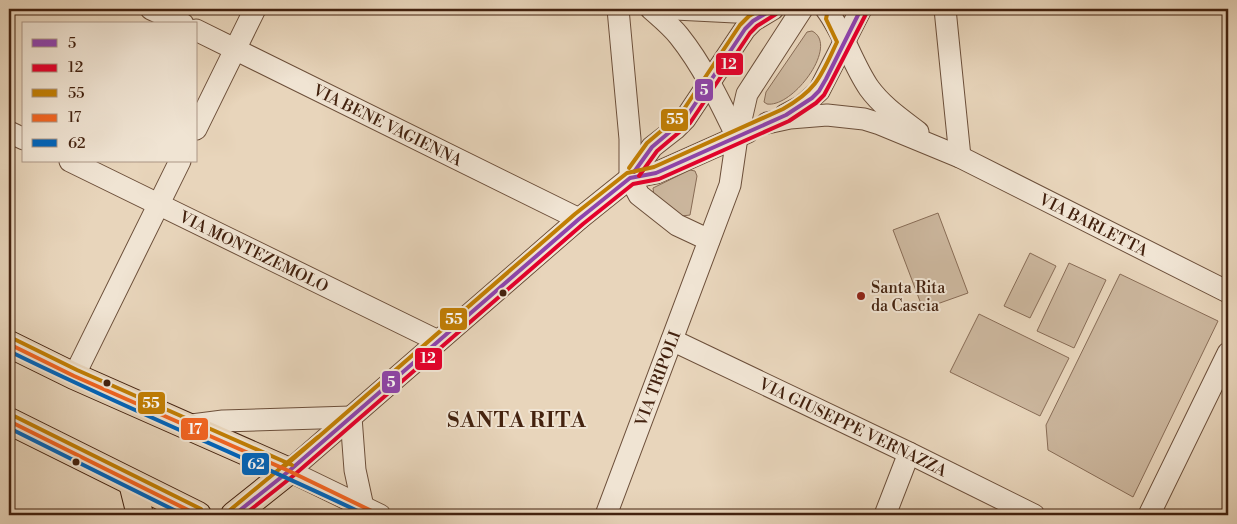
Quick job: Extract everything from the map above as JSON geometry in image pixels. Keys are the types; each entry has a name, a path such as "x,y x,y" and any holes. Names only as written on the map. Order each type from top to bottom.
{"main road":[{"path":"9,344 184,426 289,471 234,515"},
{"path":"9,421 198,515"},
{"path":"132,482 140,515"}],"street":[{"path":"151,9 178,22"},
{"path":"198,124 255,9"},
{"path":"618,9 630,139 630,178 639,195 677,225 709,240"},
{"path":"651,9 678,34 710,83 737,137"},
{"path":"675,9 734,12 764,9"},
{"path":"371,511 289,471 579,219 630,178 652,147 675,129 685,118 745,29 773,9"},
{"name":"VIA TRIPOLI","path":"606,515 730,185 737,137 747,94 802,9"},
{"path":"630,178 656,173 802,106 819,91 860,9"},
{"path":"945,9 960,157"},
{"path":"831,11 844,42 876,97 936,147"},
{"name":"VIA BENE VAGIENNA","path":"198,31 579,219"},
{"name":"VIA BARLETTA","path":"767,123 805,116 827,115 864,119 880,124 960,157 1228,292"},
{"path":"9,132 22,138"},
{"name":"VIA MONTEZEMOLO","path":"72,162 438,341"},
{"path":"74,376 179,162"},
{"name":"VIA GIUSEPPE VERNAZZA","path":"672,340 1034,515"},
{"path":"1148,515 1228,353"},
{"path":"184,426 223,422 351,417"},
{"path":"351,417 355,470 371,511"},
{"path":"885,515 909,453"}],"shaded area":[{"path":"812,31 819,38 820,49 817,61 810,74 789,96 778,103 767,104 764,102 766,92 807,32"},
{"path":"690,170 695,171 697,176 690,215 682,216 654,196 653,188"},
{"path":"938,213 968,293 923,309 893,230"},
{"path":"1030,253 1056,266 1030,318 1004,306"},
{"path":"1069,263 1106,280 1074,348 1037,331"},
{"path":"1120,274 1218,321 1133,497 1048,450 1046,425"},
{"path":"979,314 1069,358 1040,416 950,372"}],"transit line":[{"name":"55","path":"629,168 647,143 680,115 740,25 749,16 761,9"},
{"name":"5","path":"634,172 652,147 685,119 745,29 753,21 773,9"},
{"name":"55","path":"285,466 575,214 627,173 654,167 783,109 804,95 822,73 837,42 826,19 828,9"},
{"name":"5","path":"234,515 289,471 579,219 630,178 656,173 786,115 812,98 826,79 861,9"},
{"name":"12","path":"244,515 293,476 583,224 633,184 659,179 789,121 816,103 824,95 867,12"},
{"name":"12","path":"639,176 657,151 690,123 750,33 757,26 776,14"},
{"name":"55","path":"12,338 77,370 292,465"},
{"name":"17","path":"9,344 74,376 289,471 380,515"},
{"name":"62","path":"9,351 366,515"},
{"name":"55","path":"12,415 201,509"},
{"name":"17","path":"9,421 198,515"},
{"name":"62","path":"9,428 184,515"},
{"name":"55","path":"230,510 318,437"}],"place":[{"name":"Santa Rita da Cascia","path":"861,296"}],"district":[{"name":"SANTA RITA","path":"517,420"}]}
